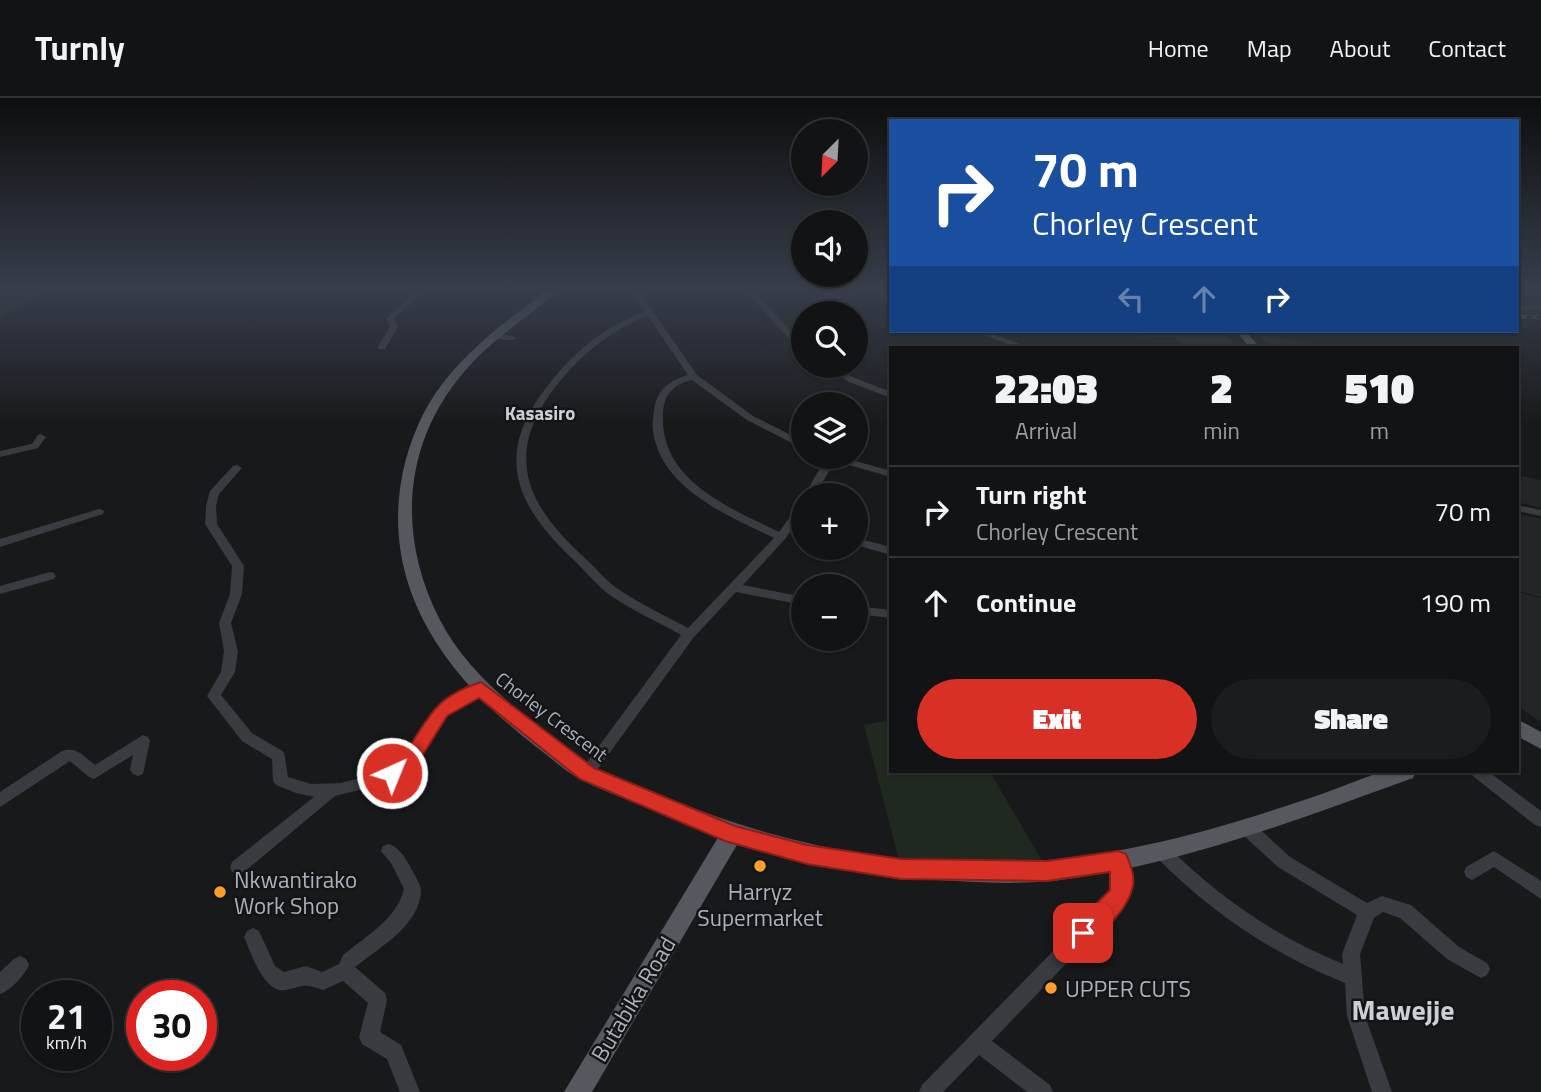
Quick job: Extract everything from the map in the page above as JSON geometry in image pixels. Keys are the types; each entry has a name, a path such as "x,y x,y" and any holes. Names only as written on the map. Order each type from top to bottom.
{"main road":[{"name":"Chorley Crescent","path":"500,333 461,370 429,414 415,449 404,503 408,551 420,601 450,654 481,689 512,717 587,773 732,834 807,855 901,869 1047,871 1118,861 1248,829 1403,773"},
{"path":"1519,729 1541,742"},
{"name":"Butabika Road","path":"578,1092 732,834"}],"street":[{"path":"382,347 390,333"},
{"path":"605,333 553,383 526,423 519,448 531,502 550,533 609,588 689,634"},
{"path":"663,333 694,377 750,418 791,439"},
{"path":"986,333 1021,346"},
{"path":"495,337 512,338"},
{"path":"694,377 673,383 661,398 656,422 658,446 684,482 717,504 781,537"},
{"path":"849,378 889,394"},
{"path":"0,454 35,446 41,437"},
{"path":"868,467 889,473"},
{"path":"237,468 214,493 211,506 211,524 238,566 236,594 225,623 230,651 228,672 215,698 247,737 279,756 281,782 328,793"},
{"path":"1519,508 1541,513"},
{"path":"0,542 99,512"},
{"path":"587,773 689,634 791,529"},
{"path":"868,544 889,550"},
{"path":"0,590 50,576"},
{"path":"733,587 791,599"},
{"path":"868,611 889,614"},
{"path":"239,867 328,793 399,770 408,764 441,711 481,689"},
{"path":"0,800 67,755 73,755 94,773 143,741 138,770"},
{"path":"1479,773 1541,820"},
{"path":"1248,829 1284,862 1367,912"},
{"path":"253,937 269,972 282,982 306,975 323,981 345,970 349,961 396,923 409,906 413,889 397,858 389,851"},
{"path":"1161,852 1197,888 1253,930 1283,948 1354,978"},
{"path":"1472,872 1494,859 1541,891"},
{"path":"929,1092 1118,897 1123,884 1118,861"},
{"path":"1382,1092 1356,1016 1351,954 1367,912 1382,904 1405,911 1453,953 1481,969"},
{"path":"0,985 20,965"},
{"path":"345,970 378,1000 369,1037 394,1052 410,1092"},
{"path":"979,1043 1043,1092"}],"shaded area":[{"path":"1136,333 1224,333 1237,346 1185,346 1174,337 1137,338"},
{"path":"1260,335 1323,346 1268,346"},
{"path":"1519,475 1541,480 1541,508 1519,502"},
{"path":"1519,514 1541,519 1541,597 1519,592 1519,581 1521,586"},
{"path":"1519,592 1541,598 1541,722 1519,707"},
{"path":"889,720 889,773 991,773 1044,864 900,864 864,725"}],"place":[{"name":"Harryz Supermarket","path":"760,866"},
{"name":"Nkwantirako Work Shop","path":"220,892"},
{"name":"UPPER CUTS","path":"1051,988"}],"district":[{"name":"Kasasiro","path":"540,412"},
{"name":"Mawejje","path":"1403,1009"}],"route":[{"path":"392,773 408,764 414,751 446,706 481,689 512,717 587,773 732,834 807,855 901,869 1047,871 1118,861 1123,884 1118,897 1083,933"}]}
